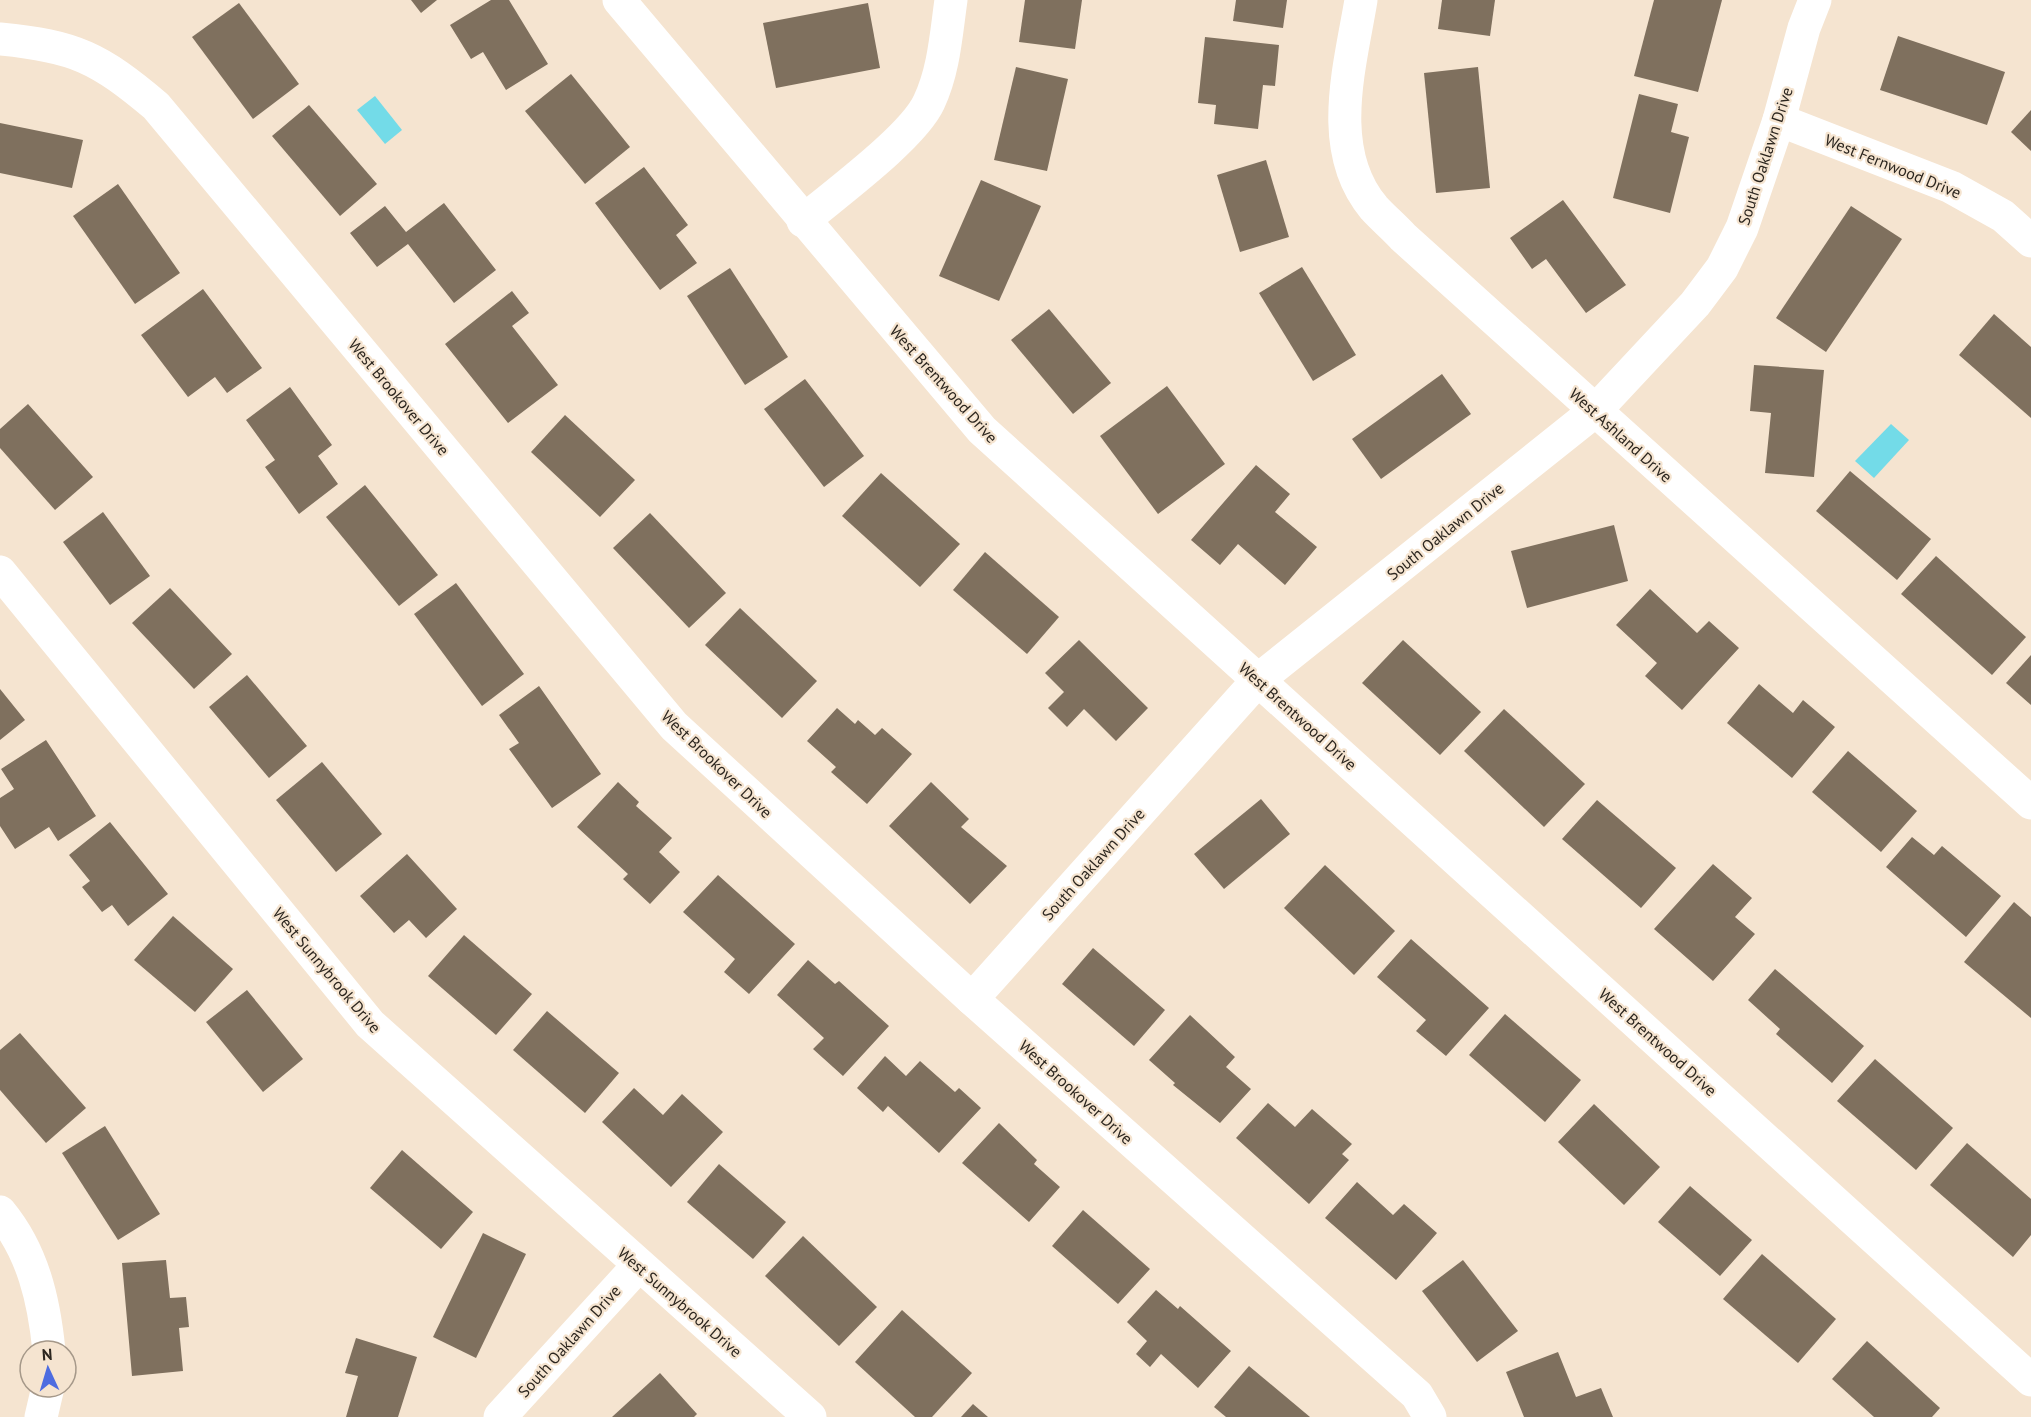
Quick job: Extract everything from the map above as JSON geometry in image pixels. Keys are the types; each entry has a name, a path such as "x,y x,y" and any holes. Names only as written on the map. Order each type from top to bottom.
{"street":[{"name":"West Brentwood Drive","path":"619,0 803,221 982,430 2031,1380"},
{"path":"803,221 906,134 928,104 942,67 951,0"},
{"name":"West Ashland Drive","path":"1361,0 1345,97 1345,136 1354,172 1373,206 1595,411 2031,803"},
{"name":"South Oaklawn Drive","path":"972,999 1258,680 1595,411 1695,304 1722,268 1742,228 1779,120 1804,28 1815,0"},
{"name":"West Brookover Drive","path":"0,39 43,43 85,55 122,77 156,106 674,726 972,999 1417,1395 1430,1417"},
{"name":"West Fernwood Drive","path":"1779,120 1952,187 2003,216 2031,241"},
{"name":"West Sunnybrook Drive","path":"0,572 370,1024 638,1266 810,1417"},
{"path":"0,1212 15,1230 34,1271 44,1306 48,1339"},
{"name":"South Oaklawn Drive","path":"500,1417 638,1266"},
{"path":"41,1417 45,1399"}],"water":[{"path":"375,96 402,130 385,144 357,110"},
{"path":"1891,424 1909,440 1874,478 1855,461"}],"building":[{"path":"411,0 437,0 421,13"},
{"path":"491,0 509,0 548,64 506,90 483,52 471,59 450,25"},
{"path":"1025,0 1082,0 1075,49 1019,42"},
{"path":"1236,0 1287,0 1283,28 1233,21"},
{"path":"1442,0 1495,0 1490,36 1438,29"},
{"path":"1654,0 1722,0 1698,92 1634,76"},
{"path":"239,3 299,84 253,119 192,37"},
{"path":"868,3 880,68 776,88 763,23"},
{"path":"1898,36 2005,72 1987,125 1880,90"},
{"path":"1205,37 1279,45 1275,86 1263,85 1258,129 1214,124 1216,105 1198,103"},
{"path":"1016,67 1068,79 1047,171 994,160"},
{"path":"1478,67 1490,188 1436,193 1424,73"},
{"path":"571,74 630,147 585,184 525,111"},
{"path":"1639,94 1678,104 1671,132 1689,137 1670,213 1613,198"},
{"path":"309,105 377,184 340,216 272,136"},
{"path":"2031,110 2031,151 2011,132"},
{"path":"0,123 83,140 72,188 0,173"},
{"path":"1266,160 1289,237 1240,252 1217,175"},
{"path":"644,167 688,225 676,235 697,263 660,290 595,203"},
{"path":"981,180 1041,206 999,301 939,276"},
{"path":"118,184 180,273 135,304 73,216"},
{"path":"1563,200 1626,285 1586,313 1546,259 1532,269 1510,238"},
{"path":"444,203 496,270 454,303 408,244 377,267 350,233 385,206 406,232"},
{"path":"1851,206 1902,239 1826,352 1776,318"},
{"path":"1302,267 1356,355 1313,381 1259,293"},
{"path":"730,268 788,357 745,385 687,296"},
{"path":"203,289 262,368 227,393 215,377 188,397 141,335"},
{"path":"512,291 529,313 512,326 558,385 508,423 445,344"},
{"path":"1049,309 1111,383 1073,414 1011,340"},
{"path":"1994,314 2031,347 2031,418 1959,355"},
{"path":"1754,365 1824,370 1814,477 1765,473 1771,413 1750,411"},
{"path":"1442,374 1471,414 1381,479 1352,439"},
{"path":"805,379 864,456 824,487 764,409"},
{"path":"1167,386 1225,464 1158,514 1100,436"},
{"path":"290,387 332,445 318,456 338,484 299,514 265,467 275,460 246,420"},
{"path":"28,404 93,477 55,510 0,448 0,429"},
{"path":"565,415 635,480 600,517 531,452"},
{"path":"1256,465 1290,494 1275,512 1317,547 1285,585 1238,544 1220,565 1191,540"},
{"path":"1850,471 1931,539 1897,580 1816,511"},
{"path":"881,473 960,544 920,587 842,516"},
{"path":"365,485 438,575 399,606 326,517"},
{"path":"103,512 150,576 110,605 63,542"},
{"path":"650,513 726,593 689,628 613,548"},
{"path":"1614,525 1628,581 1527,608 1511,551"},
{"path":"985,552 1059,617 1027,654 953,590"},
{"path":"1936,556 2026,637 1992,675 1901,594"},
{"path":"456,583 524,674 482,706 414,614"},
{"path":"170,588 232,654 194,689 132,623"},
{"path":"1650,589 1697,633 1709,621 1739,648 1682,710 1645,676 1657,663 1616,625"},
{"path":"740,608 817,681 782,718 705,645"},
{"path":"1079,640 1148,708 1116,741 1084,709 1067,727 1048,708 1064,692 1045,673"},
{"path":"1403,640 1481,712 1440,755 1362,683"},
{"path":"2031,655 2031,705 2006,683"},
{"path":"247,675 307,746 269,778 209,707"},
{"path":"1759,684 1793,713 1803,700 1835,727 1792,778 1727,723"},
{"path":"539,686 601,774 552,808 509,749 519,743 499,715"},
{"path":"0,689 25,720 0,740"},
{"path":"837,708 855,724 858,720 875,735 882,728 912,754 867,804 831,772 836,767 807,741"},
{"path":"1504,709 1585,784 1544,827 1464,751"},
{"path":"46,740 96,816 58,841 49,827 15,849 0,826 0,798 14,789 1,769"},
{"path":"1848,751 1917,811 1881,852 1812,792"},
{"path":"322,762 382,834 336,872 276,800"},
{"path":"618,782 639,802 636,806 672,838 659,852 680,872 650,904 623,879 628,874 577,827"},
{"path":"931,782 969,819 961,827 1007,866 970,904 889,826"},
{"path":"1261,799 1290,834 1224,889 1194,854"},
{"path":"1597,800 1676,868 1641,908 1562,839"},
{"path":"110,822 168,894 128,926 112,905 102,912 82,887 90,881 69,855"},
{"path":"1912,837 1934,855 1942,846 2001,896 1966,937 1886,867"},
{"path":"407,854 457,909 426,938 409,920 394,933 360,896"},
{"path":"1713,864 1752,898 1735,917 1755,934 1713,981 1654,929"},
{"path":"1325,865 1395,931 1354,975 1284,908"},
{"path":"718,875 795,944 749,994 724,972 735,959 683,912"},
{"path":"2014,902 2031,917 2031,1018 1964,962"},
{"path":"173,916 233,969 195,1012 134,960"},
{"path":"464,935 532,994 496,1035 428,976"},
{"path":"1411,939 1489,1008 1446,1056 1416,1031 1426,1020 1377,977"},
{"path":"1093,948 1165,1010 1134,1046 1062,984"},
{"path":"808,960 835,984 839,981 889,1026 843,1076 813,1049 824,1038 777,995"},
{"path":"1775,969 1864,1046 1832,1083 1776,1034 1780,1029 1748,1000"},
{"path":"247,990 303,1059 263,1092 206,1022"},
{"path":"547,1011 619,1073 585,1113 513,1050"},
{"path":"1505,1014 1581,1080 1545,1122 1469,1055"},
{"path":"1190,1015 1235,1057 1226,1067 1251,1089 1220,1123 1173,1085 1175,1083 1149,1060"},
{"path":"20,1033 86,1108 46,1143 0,1090 0,1050"},
{"path":"885,1056 906,1076 920,1061 955,1092 959,1088 981,1108 939,1153 888,1106 883,1112 857,1088"},
{"path":"1875,1059 1953,1128 1916,1170 1837,1101"},
{"path":"634,1088 663,1115 682,1094 723,1132 671,1187 602,1122"},
{"path":"1268,1103 1295,1127 1312,1109 1352,1144 1342,1154 1349,1160 1309,1204 1236,1138"},
{"path":"1594,1104 1660,1167 1624,1205 1558,1142"},
{"path":"999,1123 1037,1160 1034,1164 1060,1187 1029,1222 962,1163"},
{"path":"105,1126 160,1214 118,1240 62,1153"},
{"path":"1967,1143 2031,1199 2031,1235 2013,1257 1930,1185"},
{"path":"402,1150 473,1212 441,1249 370,1188"},
{"path":"719,1164 786,1222 753,1259 687,1202"},
{"path":"1357,1182 1393,1215 1404,1204 1437,1233 1396,1280 1325,1218"},
{"path":"1690,1186 1752,1240 1720,1276 1658,1222"},
{"path":"1083,1210 1150,1269 1118,1304 1052,1246"},
{"path":"483,1233 526,1254 476,1358 433,1337"},
{"path":"803,1236 877,1307 839,1346 765,1276"},
{"path":"1762,1254 1836,1319 1798,1363 1723,1299"},
{"path":"166,1260 170,1298 186,1297 189,1327 179,1328 183,1371 132,1376 122,1263"},
{"path":"1463,1260 1518,1331 1477,1362 1422,1291"},
{"path":"1156,1290 1178,1309 1180,1306 1231,1351 1198,1388 1161,1354 1150,1367 1136,1354 1147,1341 1127,1322"},
{"path":"902,1310 972,1373 932,1417 915,1417 855,1362"},
{"path":"356,1338 417,1357 398,1417 346,1417 358,1376 345,1373"},
{"path":"1867,1341 1940,1408 1932,1417 1874,1417 1832,1379"},
{"path":"1558,1352 1576,1397 1601,1388 1613,1417 1524,1417 1506,1372"},
{"path":"1249,1366 1310,1417 1226,1417 1214,1407"},
{"path":"660,1373 697,1414 694,1417 612,1417"},
{"path":"973,1404 988,1417 961,1417"}]}
